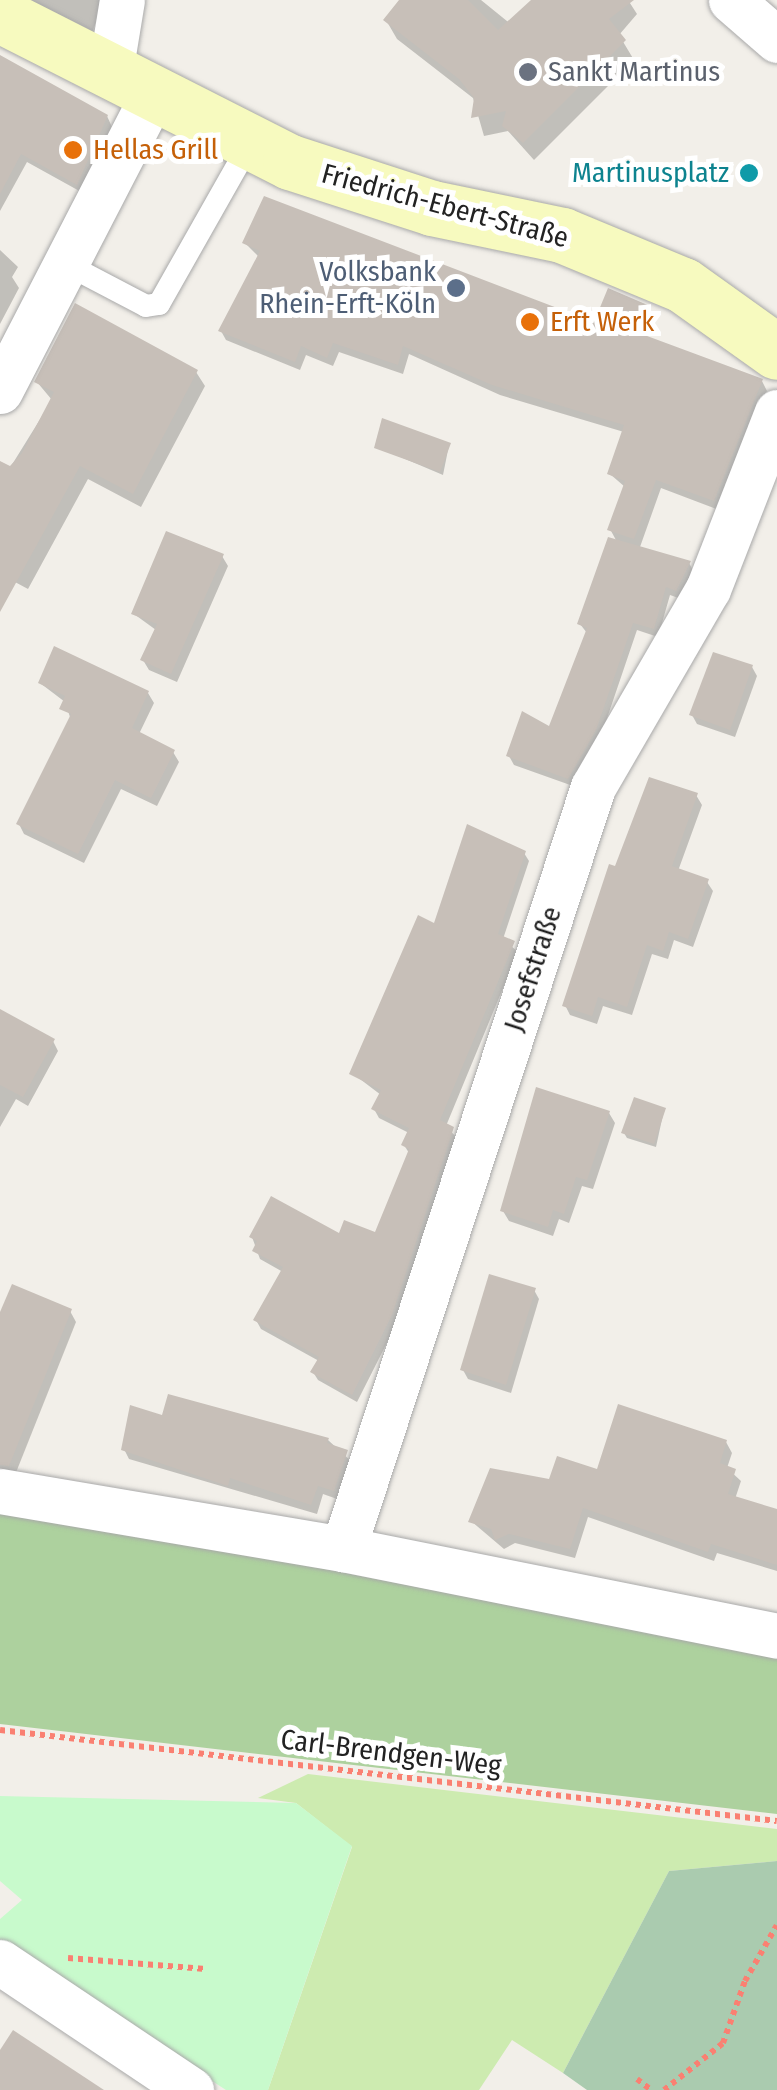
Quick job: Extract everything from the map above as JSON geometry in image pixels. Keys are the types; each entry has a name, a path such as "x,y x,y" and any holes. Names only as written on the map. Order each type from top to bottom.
{"main road":[{"name":"Friedrich-Ebert-Straße","path":"0,15 250,143 432,208 562,235 683,285 777,352"}],"street":[{"path":"0,391 66,264 131,85 122,0"},
{"path":"730,0 777,40"},
{"name":"Josefstraße","path":"343,1549 593,787 708,588 777,412"},
{"path":"0,1491 343,1549 777,1636"},
{"path":"6,1967 191,2090"}],"lane":[{"path":"66,264 146,306 159,304 250,143"}],"path":[{"name":"Carl-Brendgen-Weg","path":"0,1730 777,1821"},
{"path":"664,2090 723,2043 750,1971 777,1925"},
{"path":"6,1967 83,1956 206,1969"},
{"path":"636,2078 652,2090"}],"green space":[{"path":"0,1506 777,1657 777,1814 0,1724"},
{"path":"308,1774 777,1829 777,1861 669,1871 563,2073 512,2040 479,2090 268,2090 352,1847 296,1803 258,1798"},
{"path":"0,1796 296,1803 352,1846 268,2090 226,2090 0,1943 0,1919 22,1900 0,1881"},
{"path":"777,1861 777,2090 587,2090 563,2073 669,1871"}],"building":[{"name":"Sankt Martinus","path":"399,0 468,0 498,30 531,0 634,0 609,19 626,40 523,143 502,126 506,111 471,118 474,98 459,79 383,20"},
{"path":"0,55 108,115 77,185 21,154 0,194"},
{"path":"264,196 594,322 608,288 650,306 639,333 763,379 714,501 656,480 634,539 607,530 625,481 607,474 624,425 492,385 403,346 398,365 333,343 327,358 301,346 295,362 218,331 260,251 242,243"},
{"path":"75,303 198,370 133,494 80,466 0,612 0,461 10,466 22,453 54,392 34,382"},
{"path":"382,418 451,443 440,472 374,448"},
{"path":"166,531 224,554 171,674 140,660 157,624 131,614"},
{"path":"608,537 691,561 676,591 666,587 654,629 633,623 596,730 568,779 506,756 522,711 549,726 587,628 577,624"},
{"path":"54,646 149,691 132,728 175,750 151,798 115,780 78,854 16,824 71,714 59,709 65,696 38,683"},
{"path":"713,652 753,665 730,730 689,715"},
{"path":"649,777 698,793 672,866 709,879 688,939 669,932 663,951 647,945 627,1007 598,997 592,1016 562,1006 609,864 615,866"},
{"path":"467,824 526,851 498,934 515,941 440,1120 454,1127 392,1315 352,1395 310,1372 319,1357 253,1320 283,1267 252,1251 257,1241 249,1237 271,1196 339,1233 344,1220 375,1232 409,1149 401,1145 409,1128 371,1109 381,1090 349,1074 418,915 434,923"},
{"path":"0,1009 55,1039 23,1097 0,1085"},
{"path":"536,1087 610,1111 587,1180 576,1177 564,1214 553,1210 548,1227 500,1211"},
{"path":"634,1097 666,1108 654,1144 621,1133"},
{"path":"489,1274 536,1288 506,1385 460,1370"},
{"path":"12,1284 72,1309 9,1466 0,1465 0,1312"},
{"path":"168,1394 329,1438 327,1443 348,1450 334,1491 318,1486 311,1505 230,1478 228,1486 121,1450 130,1405 162,1415"},
{"path":"618,1404 727,1440 720,1463 736,1469 728,1494 777,1509 777,1565 711,1544 708,1552 583,1508 570,1549 509,1534 495,1540 491,1529 468,1522 490,1468 549,1479 557,1456 597,1469"},
{"path":"13,2030 104,2090 0,2090 0,2050"}],"place":[{"name":"Sankt Martinus","path":"528,72"},
{"name":"Hellas Grill","path":"73,150"},
{"name":"Martinusplatz","path":"749,173"},
{"name":"Volksbank Rhein-Erft-Köln","path":"456,288"},
{"name":"Erft Werk","path":"530,322"}]}
